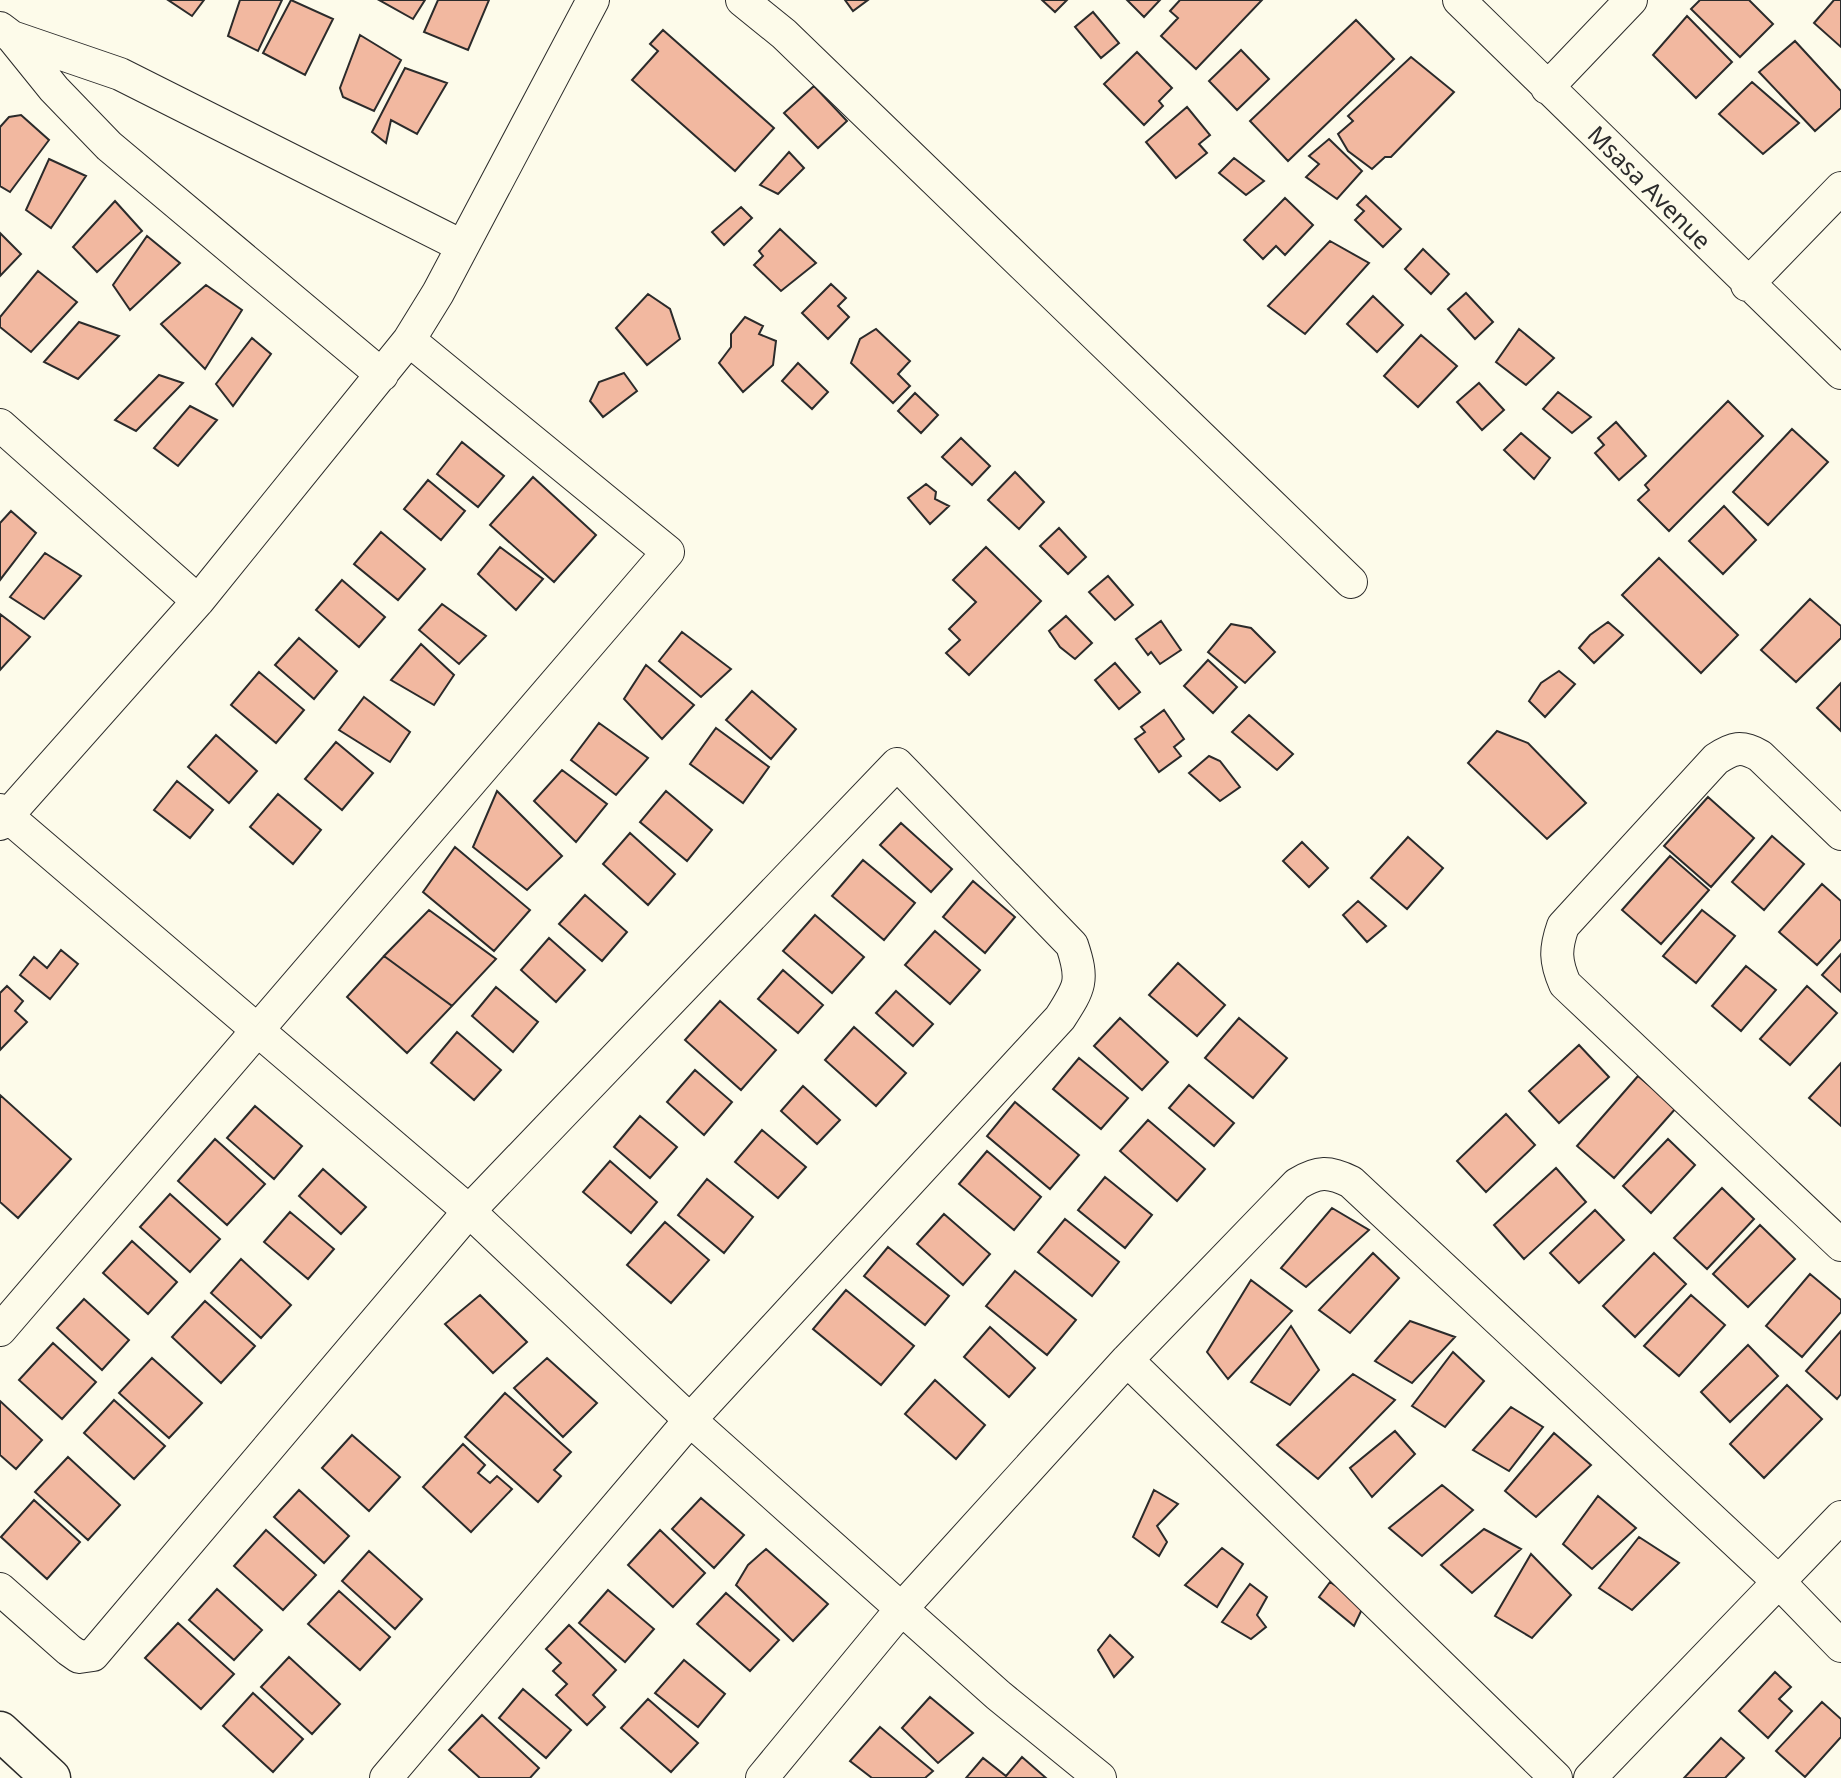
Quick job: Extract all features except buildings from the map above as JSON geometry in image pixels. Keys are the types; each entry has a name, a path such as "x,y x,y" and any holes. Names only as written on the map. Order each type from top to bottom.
{"street":[{"path":"593,0 409,340 198,601 2,817 258,1027 469,1211 690,1420 904,1607 998,1695 1100,1778"},
{"path":"742,0 784,34 1351,582"},
{"name":"Msasa Avenue","path":"1459,0 1747,285 1841,373"},
{"path":"1547,88 1631,0"},
{"path":"6,32 120,74 462,246"},
{"path":"6,32 54,89 109,146 382,375"},
{"path":"1747,285 1841,188"},
{"path":"0,1330 668,552 409,340"},
{"path":"0,425 198,601"},
{"path":"1841,834 1760,756 1745,747 1732,749 1716,759 1563,926 1555,946 1557,965 1565,984 1841,1245"},
{"path":"0,1588 69,1650 79,1657 93,1655 469,1211 897,764 1072,945 1081,973 1074,996 1060,1018 690,1420 386,1778"},
{"path":"762,1778 904,1607 1127,1360 1297,1184 1315,1173 1334,1174 1351,1182 1779,1582 1841,1646"},
{"path":"1127,1360 1556,1778"},
{"path":"1590,1778 1841,1517"},
{"path":"0,1731 51,1778"}]}
